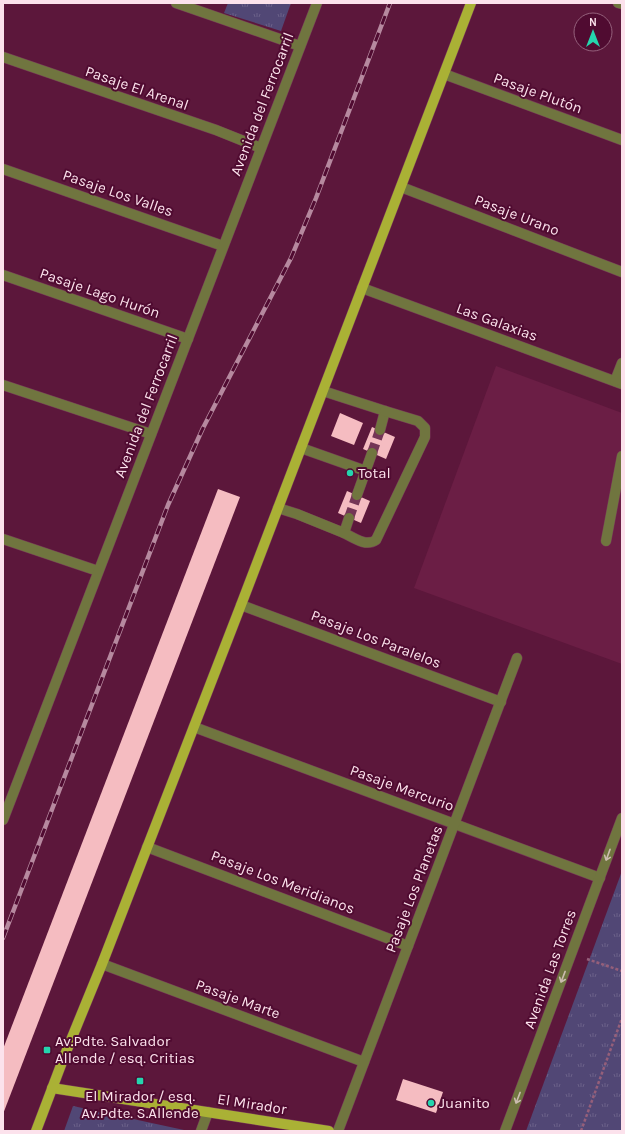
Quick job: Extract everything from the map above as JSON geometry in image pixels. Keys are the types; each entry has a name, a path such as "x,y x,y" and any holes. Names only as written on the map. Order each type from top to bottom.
{"main road":[{"path":"36,1131 194,727 471,3"},
{"name":"El Mirador","path":"52,1088 329,1131"}],"street":[{"path":"176,3 300,46"},
{"name":"Avenida del Ferrocarril","path":"3,820 317,3"},
{"path":"618,3 622,4"},
{"name":"Pasaje El Arenal","path":"3,57 216,130 261,148"},
{"name":"Pasaje Plutón","path":"444,74 622,140"},
{"name":"Pasaje Los Valles","path":"3,169 223,246"},
{"name":"Pasaje Urano","path":"401,186 622,272"},
{"name":"Pasaje Lago Hurón","path":"3,275 188,339"},
{"name":"Las Galaxias","path":"362,288 619,383"},
{"path":"619,383 622,363"},
{"path":"3,384 151,434"},
{"path":"278,508 297,514 365,543 371,543 376,540 425,437 425,428 418,421 323,391"},
{"path":"380,430 385,411"},
{"path":"301,448 366,471"},
{"path":"357,495 372,453"},
{"path":"606,542 622,456"},
{"path":"344,533 349,518"},
{"path":"3,539 98,572"},
{"name":"Pasaje Los Paralelos","path":"241,605 501,702"},
{"name":"Pasaje Los Planetas","path":"338,1131 517,658"},
{"name":"Pasaje Mercurio","path":"194,727 600,878"},
{"name":"Avenida Las Torres","path":"505,1131 622,818"},
{"name":"Pasaje Los Meridianos","path":"147,847 408,946"},
{"name":"Pasaje Marte","path":"102,964 364,1062"},
{"path":"201,1131 208,1112"}],"path":[{"path":"572,954 622,971"},
{"path":"581,1131 622,1018"}],"shaded area":[{"path":"496,366 622,413 622,664 414,588"}],"green space":[{"path":"228,3 291,3 281,31 224,13"},
{"path":"622,871 622,1131 526,1131"},
{"path":"73,1106 184,1130 64,1131"}],"building":[{"path":"340,413 363,423 354,445 331,436"},
{"path":"372,427 395,437 386,459 363,449"},
{"path":"218,489 240,497 3,1114 3,1049"},
{"path":"347,491 370,501 361,523 338,513"},
{"path":"403,1079 443,1092 436,1113 396,1100"}],"tunnel":[{"path":"372,453 380,430"},
{"path":"349,518 357,495"}],"railway":[{"path":"3,938 168,505 203,428 291,258 316,198 390,3"}],"place":[{"name":"Total","path":"350,473"},
{"name":"Av.Pdte. Salvador Allende / esq. Critias","path":"47,1050"},
{"name":"El Mirador / esq. Av.Pdte. S.Allende","path":"140,1081"},
{"name":"Juanito","path":"431,1103"}]}
